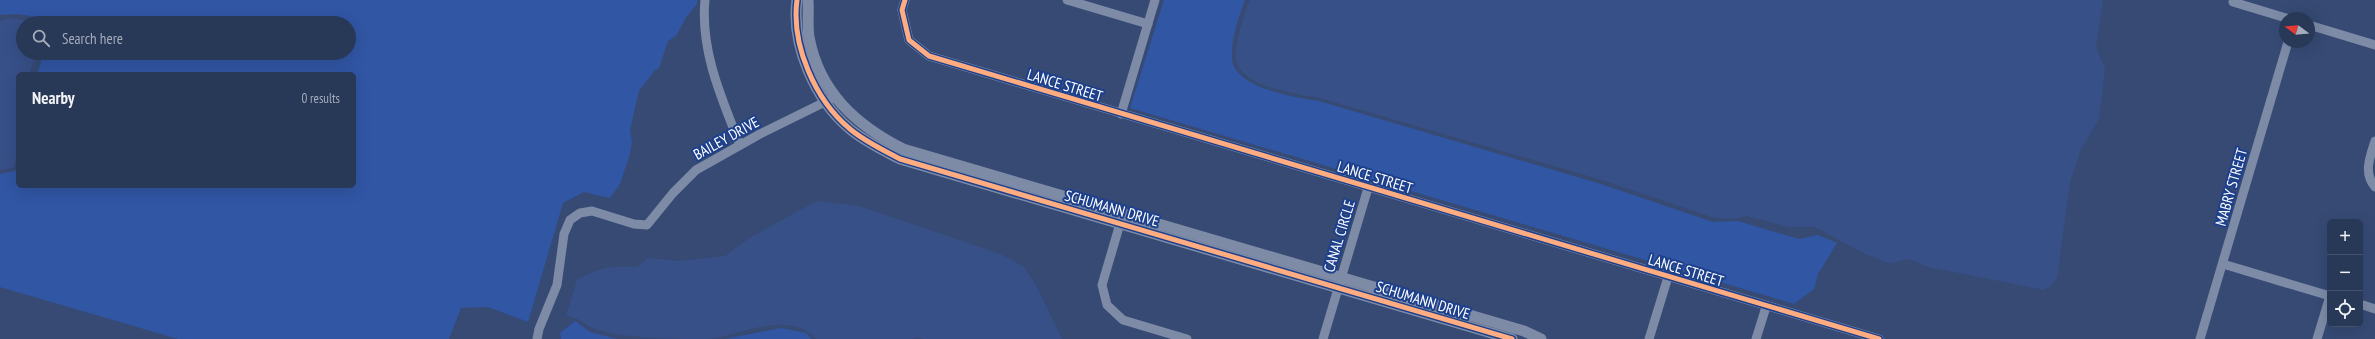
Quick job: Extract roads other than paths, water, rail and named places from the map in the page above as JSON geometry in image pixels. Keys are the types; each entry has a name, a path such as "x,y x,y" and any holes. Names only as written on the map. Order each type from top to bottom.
{"street":[{"path":"705,0 705,40 715,82 740,145"},
{"name":"SCHUMANN DRIVE","path":"797,0 796,27 808,69 824,102 850,129 900,159 1122,218"},
{"name":"SCHUMANN DRIVE","path":"808,0 809,36 817,64 835,97 852,117 877,135 903,149 1122,218 1340,282 1524,331 1541,339"},
{"name":"LANCE STREET","path":"905,0 902,10 909,40 928,56 1766,306 1864,337 1879,339"},
{"path":"1066,0 1148,24"},
{"path":"1121,114 1156,0"},
{"path":"2233,2 2279,16"},
{"path":"2315,27 2375,45"},
{"name":"MABRY STREET","path":"2200,339 2286,48"},
{"name":"BAILEY DRIVE","path":"537,339 539,328 557,285 564,234 570,220 580,212 592,211 634,224 647,225 673,193 696,170 740,145 835,97"},
{"path":"2375,141 2368,164 2369,176 2375,187"},
{"name":"CANAL CIRCLE","path":"1323,339 1368,188"},
{"path":"1122,218 1102,285 1107,305 1123,320 1187,339"},
{"path":"2222,264 2327,295"},
{"path":"1650,339 1668,277"},
{"name":"SCHUMANN DRIVE","path":"1340,282 1512,339"},
{"path":"2363,305 2375,309"},
{"path":"1756,339 1766,306"},
{"path":"2317,339 2327,306"}]}
